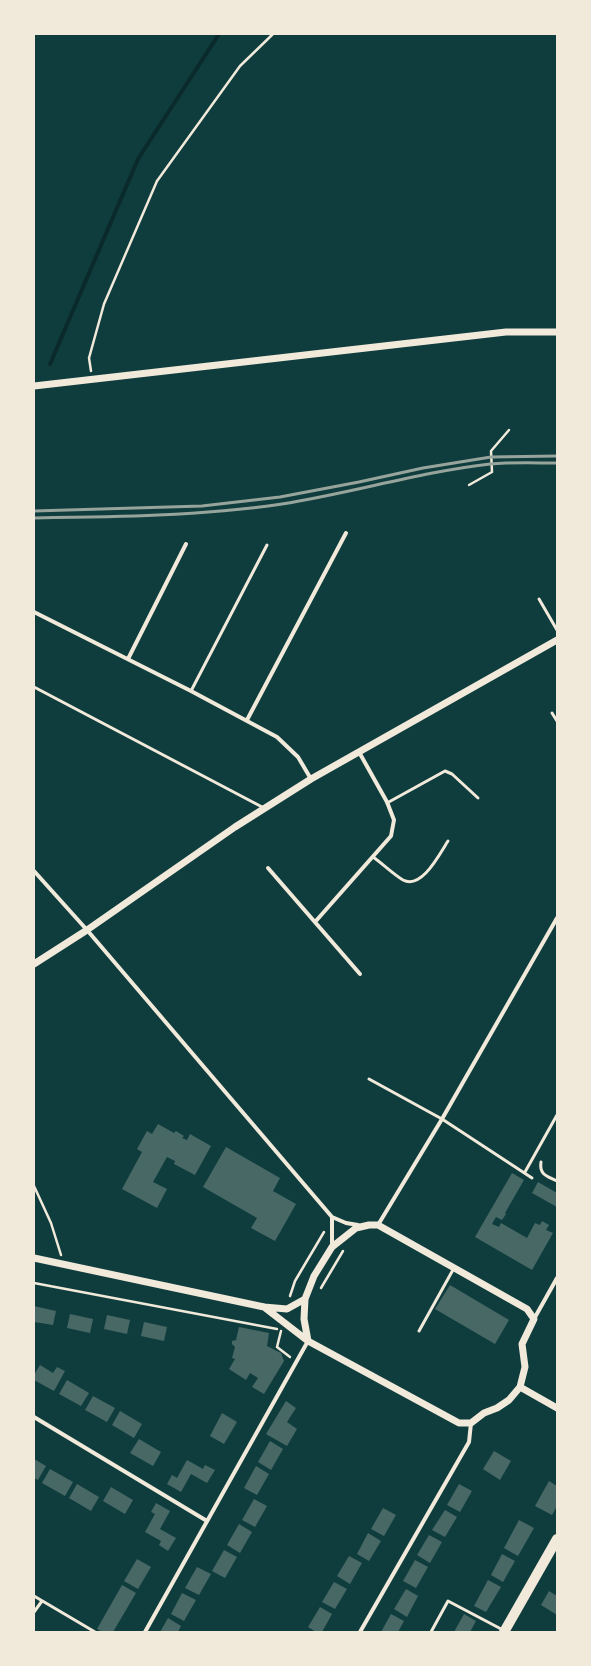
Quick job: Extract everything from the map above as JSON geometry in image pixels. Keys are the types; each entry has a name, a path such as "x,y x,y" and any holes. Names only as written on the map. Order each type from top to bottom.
{"main road":[{"path":"504,1632 557,1539"}],"street":[{"path":"34,386 506,332 557,332"},
{"path":"247,720 346,533"},
{"path":"128,659 186,544"},
{"path":"34,612 191,691 277,737 298,757 311,779"},
{"path":"34,964 87,930 264,808 311,779 557,640"},
{"path":"315,922 392,836 394,820 387,803 359,752"},
{"path":"268,868 360,974"},
{"path":"34,871 87,930 332,1217 346,1223 363,1226"},
{"path":"378,1225 442,1119 557,918"},
{"path":"332,1217 332,1247"},
{"path":"145,1632 308,1341 304,1319 305,1299 314,1276 332,1247 356,1228 378,1225 527,1309 534,1319"},
{"path":"34,1258 264,1306 287,1309 305,1299"},
{"path":"264,1306 308,1341 459,1423 471,1423 484,1413 498,1408 509,1400 520,1387 525,1367 522,1344 557,1278"},
{"path":"520,1387 557,1408"},
{"path":"34,1417 207,1521"},
{"path":"360,1632 469,1442 471,1423"}],"lane":[{"path":"191,691 267,545"},
{"path":"539,599 557,630"},
{"path":"34,687 264,808"},
{"path":"552,713 557,721"},
{"path":"387,803 445,771 452,774 478,798"},
{"path":"373,857 403,880 414,880 427,873 448,841"},
{"path":"369,1079 442,1119 532,1178"},
{"path":"525,1172 557,1116"},
{"path":"541,1162 540,1168 542,1172 557,1181"},
{"path":"419,1331 454,1268"},
{"path":"34,1596 95,1632"},
{"path":"34,1612 42,1601"},
{"path":"431,1632 448,1601 504,1632"}],"path":[{"path":"91,371 89,358 104,304 156,181 240,66 273,34"},
{"path":"469,485 492,472 491,451 509,430"},
{"path":"34,1186 51,1223 61,1255 60,1263"},
{"path":"288,1301 295,1281 325,1230"},
{"path":"319,1291 344,1249"},
{"path":"34,1283 274,1329"},
{"path":"281,1329 277,1347 291,1358"}],"building":[{"path":"158,1124 174,1133 176,1131 184,1136 182,1138 187,1140 190,1134 211,1146 195,1175 174,1164 175,1161 167,1157 153,1182 167,1189 157,1208 122,1189 142,1152 137,1149 147,1131 152,1134"},
{"path":"226,1147 280,1178 273,1191 296,1204 275,1241 251,1228 257,1218 203,1187"},
{"path":"512,1173 524,1180 502,1220 496,1217 492,1224 499,1227 501,1223 527,1238 535,1223 540,1225 542,1221 549,1225 546,1230 553,1233 532,1270 475,1237"},
{"path":"538,1182 557,1193 557,1207 532,1193"},
{"path":"450,1285 509,1320 495,1344 435,1309"},
{"path":"34,1306 56,1311 53,1325 34,1322"},
{"path":"70,1314 93,1319 90,1333 67,1328"},
{"path":"107,1315 130,1320 127,1334 104,1329"},
{"path":"144,1322 167,1327 164,1341 141,1336"},
{"path":"239,1327 269,1333 267,1346 281,1353 284,1361 264,1394 252,1387 258,1378 250,1373 246,1380 229,1369 235,1359 232,1358 235,1347 232,1344 232,1341 236,1340"},
{"path":"40,1365 53,1373 57,1367 65,1371 54,1391 34,1380 34,1375"},
{"path":"67,1380 89,1393 81,1406 59,1394"},
{"path":"93,1396 115,1408 107,1422 85,1410"},
{"path":"286,1401 296,1408 287,1422 297,1429 287,1446 266,1434"},
{"path":"120,1411 142,1424 134,1438 112,1425"},
{"path":"222,1413 237,1422 224,1444 210,1436"},
{"path":"139,1439 161,1452 153,1466 130,1453"},
{"path":"270,1441 283,1449 271,1470 258,1462"},
{"path":"494,1451 511,1461 500,1480 483,1469"},
{"path":"34,1459 46,1466 38,1480 34,1478"},
{"path":"187,1460 203,1469 205,1465 215,1470 207,1483 191,1474 181,1492 167,1484 172,1475 177,1478"},
{"path":"256,1466 269,1474 257,1495 244,1488"},
{"path":"50,1469 73,1482 65,1496 42,1483"},
{"path":"549,1481 557,1486 557,1506 552,1515 535,1506"},
{"path":"77,1484 99,1497 91,1511 69,1498"},
{"path":"459,1484 472,1491 460,1512 447,1505"},
{"path":"111,1487 133,1500 125,1514 103,1501"},
{"path":"254,1499 267,1506 255,1527 242,1520"},
{"path":"156,1503 170,1511 160,1529 176,1538 168,1551 159,1545 161,1541 145,1532 155,1514 151,1512"},
{"path":"383,1508 396,1515 384,1536 371,1529"},
{"path":"445,1510 457,1517 445,1537 432,1530"},
{"path":"519,1520 534,1528 518,1556 504,1548"},
{"path":"239,1524 252,1532 240,1553 227,1545"},
{"path":"368,1533 381,1541 369,1561 357,1554"},
{"path":"429,1535 442,1542 430,1563 417,1555"},
{"path":"224,1550 237,1557 225,1578 212,1571"},
{"path":"502,1554 515,1561 503,1582 491,1575"},
{"path":"349,1556 362,1563 350,1584 337,1576"},
{"path":"137,1559 151,1567 138,1589 124,1581"},
{"path":"415,1560 428,1567 416,1588 403,1581"},
{"path":"197,1567 211,1574 199,1595 185,1588"},
{"path":"488,1580 501,1587 486,1612 474,1606"},
{"path":"334,1582 347,1589 335,1609 322,1602"},
{"path":"122,1585 136,1593 113,1632 103,1632 97,1629"},
{"path":"406,1589 418,1596 407,1617 394,1609"},
{"path":"549,1591 557,1596 557,1615 541,1605"},
{"path":"182,1593 196,1600 184,1621 171,1614"},
{"path":"320,1607 332,1614 322,1632 316,1632 308,1627"},
{"path":"391,1614 404,1621 398,1632 381,1632"},
{"path":"464,1614 476,1621 470,1632 454,1632"},
{"path":"168,1618 181,1626 178,1632 160,1632"}],"waterway":[{"path":"50,364 138,159 219,34"}],"railway":[{"path":"34,511 202,506 280,497 423,468 491,457 557,456"},
{"path":"34,518 158,515 251,508 282,504 412,477 490,464 557,463"}]}
